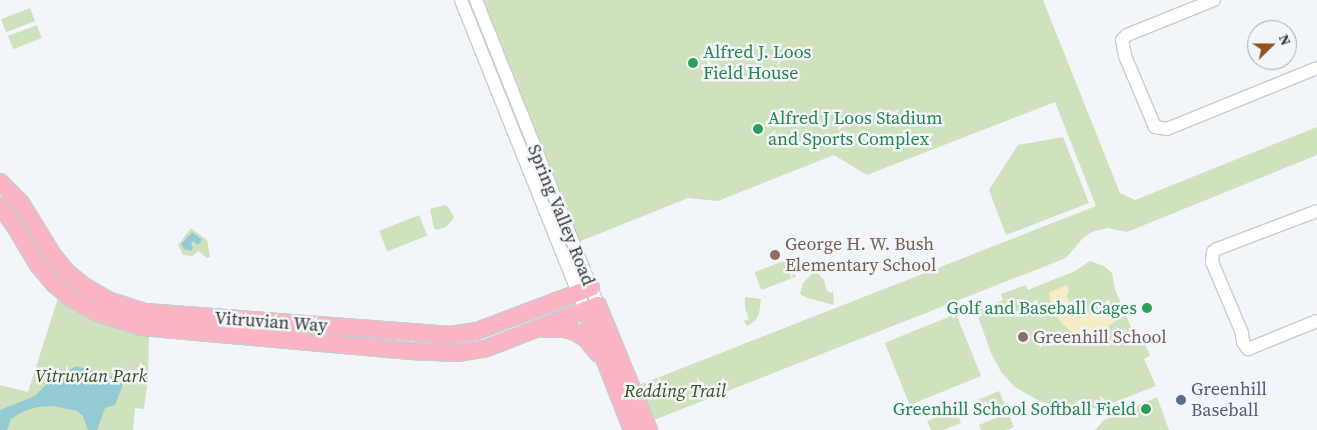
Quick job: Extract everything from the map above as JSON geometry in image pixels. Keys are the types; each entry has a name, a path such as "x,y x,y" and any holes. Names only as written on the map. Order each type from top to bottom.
{"main road":[{"name":"Vitruvian Way","path":"0,182 20,203 53,255 67,272 95,293 133,309 172,314 451,336 478,331 585,291"},
{"name":"Vitruvian Way","path":"0,206 38,265 54,284 72,299 97,313 129,325 183,333 411,351 456,352 476,350 538,329 591,307"},
{"name":"Spring Valley Road","path":"591,307 607,365 632,430"},
{"name":"Spring Valley Road","path":"591,307 648,430"},
{"path":"129,325 133,309"},
{"path":"307,342 309,324"},
{"path":"538,329 565,329 575,332 586,338 607,365"},
{"path":"411,351 413,344 417,342 438,340 451,336"}],"street":[{"name":"Spring Valley Road","path":"461,0 585,291"},
{"name":"Spring Valley Road","path":"476,0 591,307"},
{"path":"1214,0 1127,34 1122,40 1125,56 1155,127 1167,129 1317,68"},
{"path":"1317,211 1217,249 1213,252 1212,262 1242,334 1244,345 1248,349 1255,348 1317,321"}],"green space":[{"name":"Alfred J Loos Stadium and Sports Complex","path":"480,0 1043,0 1120,193 1135,200 1317,127 1317,155 1127,232 1108,228 1094,231 1084,237 1066,258 654,420 639,385 1096,206 1055,102 867,175 834,155 718,201 688,198 576,243"},
{"path":"30,8 35,21 6,32 1,19"},
{"path":"37,25 42,38 13,49 8,36"},
{"path":"1063,137 1089,203 1006,235 989,190 1018,145"},
{"path":"445,205 449,208 454,218 446,227 437,230 434,228 430,209"},
{"path":"419,215 427,235 387,252 379,231"},
{"path":"191,228 207,240 210,257 207,258 198,251 193,256 183,255 178,245"},
{"path":"789,259 796,277 761,290 754,272"},
{"path":"1090,261 1104,266 1112,273 1115,289 1134,334 1140,332 1150,356 1144,359 1156,386 1110,404 1087,410 1041,402 1015,387 1001,372 991,353 976,311 1003,300 1001,294 1026,285 1028,290 1075,271"},
{"path":"815,270 824,280 827,291 831,293 833,290 834,305 807,298 800,294 803,283"},
{"path":"745,297 761,299 759,314 755,321 747,326 744,321 749,319 745,309"},
{"name":"Vitruvian Park","path":"58,298 68,306 149,334 148,379 144,409 135,408 133,430 0,430 0,385 28,392"},
{"path":"956,314 981,376 910,405 885,343"},
{"path":"999,391 1005,405 977,417 971,403"},
{"name":"Greenhill School Softball Field","path":"1157,397 1169,430 1095,430 1104,420"},
{"path":"956,409 961,423 943,430 931,430 927,421"},
{"path":"1008,413 1014,427 1006,430 981,430 979,425"}],"sand":[{"path":"1067,285 1069,291 1067,296 1075,317 1080,318 1100,311 1107,303 1115,321 1100,332 1086,334 1072,332 1063,325 1052,310 1049,294"}],"water":[{"path":"192,232 202,240 198,245 193,241 191,251 184,249 181,244"},
{"path":"76,366 117,378 116,381 123,384 115,405 105,408 97,430 88,430 83,416 77,411 53,406 38,407 24,411 11,419 7,430 0,430 0,410 35,396 60,370 68,371"}],"place":[{"name":"Alfred J. Loos Field House","path":"693,63"},
{"name":"Alfred J Loos Stadium and Sports Complex","path":"758,129"},
{"name":"George H. W. Bush Elementary School","path":"775,255"},
{"name":"Golf and Baseball Cages","path":"1147,308"},
{"name":"Greenhill School","path":"1023,337"},
{"name":"Greenhill Baseball","path":"1181,400"},
{"name":"Greenhill School Softball Field","path":"1146,409"}],"park label":[{"name":"Redding Trail","path":"675,391"}]}
